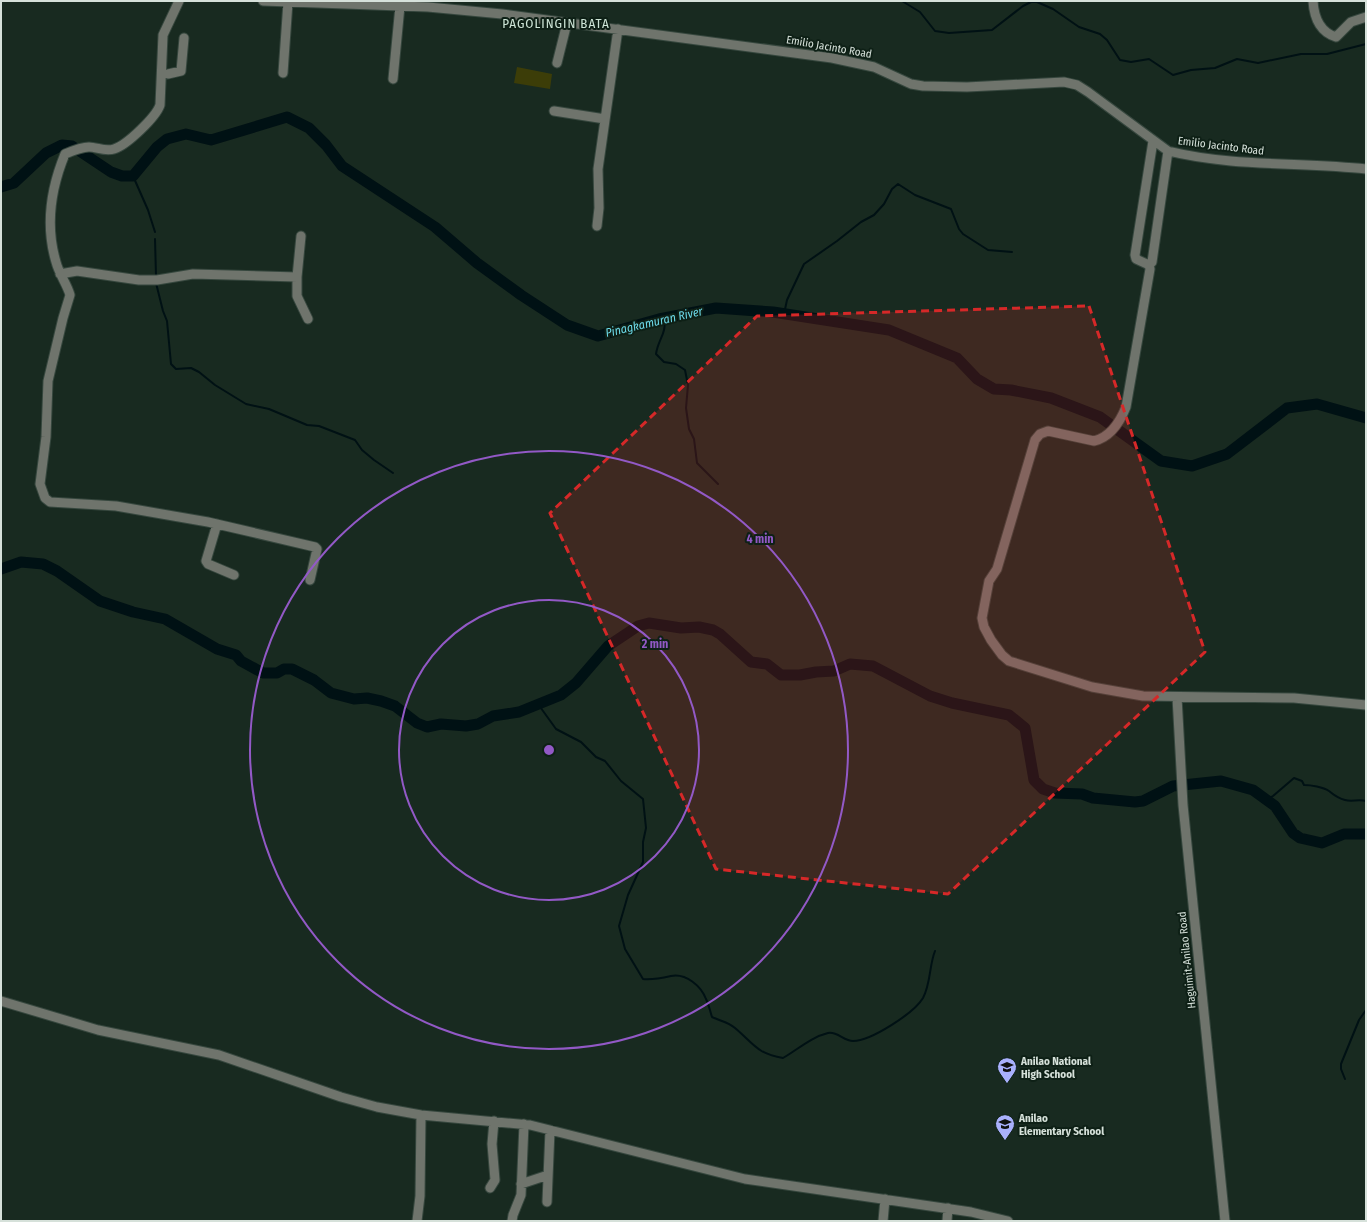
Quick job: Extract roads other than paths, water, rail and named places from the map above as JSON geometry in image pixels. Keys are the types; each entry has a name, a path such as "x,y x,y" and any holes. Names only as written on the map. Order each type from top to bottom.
{"street":[{"path":"178,1 163,35 164,74 160,105 153,118 120,146 113,149 88,147 65,154 60,166 50,205 50,238 60,274 70,295 48,381 46,436 40,484 45,498 50,502 116,506 217,524 316,548 310,580"},
{"name":"Emilio Jacinto Road","path":"263,1 400,6 488,13 618,29 832,58 874,67 911,84 923,86 968,87 1064,82 1077,85 1088,92 1168,151 1183,155 1244,162 1366,169"},
{"path":"1313,1 1317,22 1331,35 1336,37 1351,22 1366,16"},
{"path":"283,73 288,2"},
{"path":"393,79 400,6"},
{"path":"557,63 567,23"},
{"path":"597,226 599,202 598,169 618,29"},
{"path":"164,74 181,71 184,38"},
{"path":"554,111 605,119"},
{"path":"1149,265 1139,261 1135,255 1153,141"},
{"path":"1168,151 1152,262 1149,265 1126,407 1120,420 1107,435 1094,441 1048,431 1040,434 1035,440 997,569 989,581 982,618 984,627 1002,655 1016,663 1104,690 1143,696 1294,698 1366,705"},
{"path":"301,236 297,277 297,296 308,319"},
{"path":"60,274 77,271 139,280 157,280 193,274 297,277"},
{"path":"217,524 206,561 208,564 234,575"},
{"name":"Haguimit-Anilao Road","path":"1177,697 1184,805 1225,1221"},
{"path":"1,1001 98,1030 219,1055 341,1097 377,1107 421,1115 524,1124 745,1179 948,1208 1008,1221"},
{"path":"418,1221 420,1196 421,1115"},
{"path":"490,1188 495,1180 492,1144 494,1121"},
{"path":"512,1221 513,1215 519,1203 524,1124"},
{"path":"547,1202 550,1130"},
{"path":"521,1184 548,1175"},
{"path":"883,1221 885,1199"},
{"path":"947,1221 948,1208"}],"waterway":[{"path":"902,1 920,12 935,31 949,33 992,30 1023,6 1031,2 1037,2 1053,9 1079,27 1100,34 1107,40 1120,60 1131,62 1149,59 1173,75 1191,70 1215,68 1237,59 1258,63 1301,54 1327,54 1366,44"},
{"name":"Pinagkamuran River","path":"1,187 14,183 46,153 62,145 72,146 111,172 122,176 133,176 157,147 167,139 186,134 211,140 287,117 309,128 326,145 342,166 435,227 477,263 521,295 567,325 598,336 659,319 716,308 773,312 889,330 957,358 977,379 994,389 1011,390 1051,398 1100,417 1161,461 1192,466 1227,454 1287,408 1317,404 1366,418"},
{"path":"133,176 148,210 155,232"},
{"path":"784,314 787,300 804,264 861,222 874,215 884,204 892,189 898,184 915,195 951,209 959,229 963,234 988,250 1012,252"},
{"path":"155,239 156,276"},
{"path":"156,283 167,321 171,364 176,369 191,368 246,404 269,409 307,425 319,426 355,440 362,450 393,473"},
{"path":"664,318 665,324 656,354 664,362 676,364 685,370 688,385 686,408 689,429 694,439 697,463 718,484"},
{"path":"1,569 21,562 43,564 57,571 100,601 133,612 165,619 217,649 236,655 241,661 263,673 277,673 284,669 292,669 314,680 331,693 354,699 367,698 395,706 417,723 427,727 441,724 466,726 478,724 493,716 519,712 561,695 576,683 608,646 638,626 649,623 681,628 699,627 713,630 720,634 751,662 767,664 781,675 800,675 834,671 850,664 873,666 930,696 952,703 1009,715 1025,728 1034,780 1043,789 1055,793 1082,794 1093,798 1135,802 1143,801 1173,786 1221,781 1253,790 1275,806 1293,833 1300,838 1322,843 1344,834 1366,834"},
{"path":"538,704 556,729 581,742 596,757 605,761 621,781 643,799 646,828 643,842 643,862 628,895 619,926 625,949 643,979 682,976 697,985 704,994 712,1017 732,1026 761,1051 783,1058 822,1035 834,1033 850,1041 861,1040 881,1031 902,1018 918,1004 926,992 935,951"},
{"path":"1266,800 1294,778 1302,781 1304,785 1317,786 1348,801 1366,801"},
{"path":"1345,1079 1341,1069 1341,1064 1359,1020 1366,1010"}],"place":[{"name":"Anilao National High School","path":"1007,1084"},
{"name":"Anilao Elementary School","path":"1005,1141"}],"district":[{"name":"PAGOLINGIN BATA","path":"556,23"}]}
